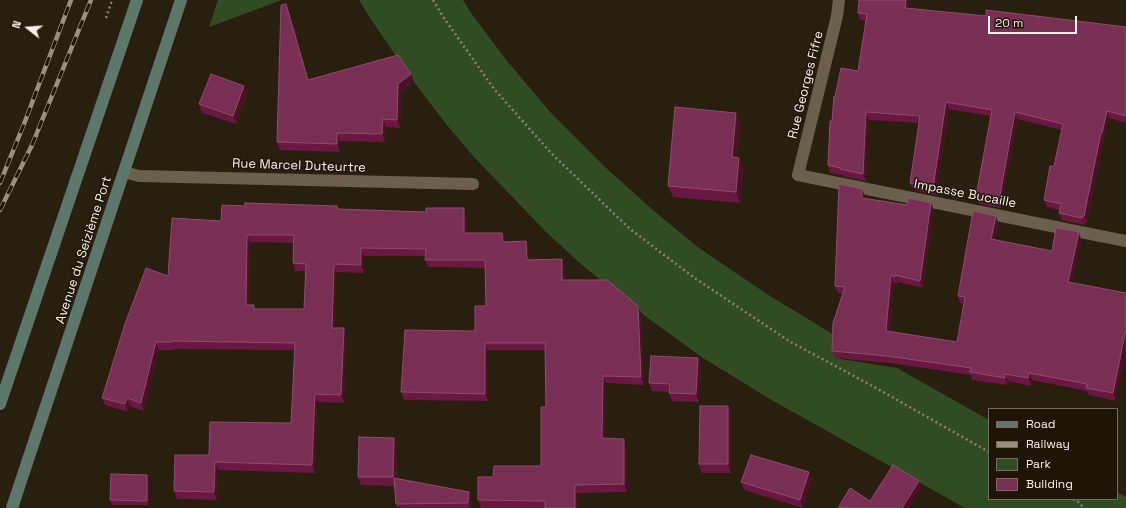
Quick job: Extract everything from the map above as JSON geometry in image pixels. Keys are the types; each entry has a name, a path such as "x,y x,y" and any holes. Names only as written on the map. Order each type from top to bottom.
{"main road":[{"path":"0,404 137,0"},
{"name":"Avenue du Seizième Port","path":"12,508 181,0"}],"street":[{"name":"Rue Georges Fifre","path":"798,176 837,16 839,0"},
{"name":"Rue Marcel Duteurtre","path":"124,172 139,176 473,184"},
{"name":"Impasse Bucaille","path":"798,176 1126,241"}],"path":[{"path":"433,0 494,89 552,154 630,229 696,279 789,341 988,451"},
{"path":"1075,500 1080,503 1083,508"}],"green space":[{"path":"218,0 282,0 209,27"},
{"path":"359,0 463,0 507,61 552,114 605,167 654,211 699,248 770,296 836,336 835,358 897,368 988,419 988,500 1118,500 1118,493 1126,497 1125,508 965,508 775,402 703,358 641,313 582,265 546,232 473,156 446,124 414,82"}],"building":[{"path":"859,0 906,0 905,8 986,16 986,10 1126,27 1126,116 1107,111 1084,216 1082,216 1082,218 1059,213 1061,204 1044,200 1050,166 1054,166 1063,124 1015,112 999,201 976,196 992,110 946,102 933,188 910,183 920,116 866,112 863,174 828,165 830,121 832,121 834,96 835,97 841,68 858,71 867,14 858,13"},
{"path":"286,4 308,80 398,55 411,74 398,84 397,120 383,119 382,134 337,133 337,144 277,142 281,5"},
{"path":"211,74 244,86 233,116 199,104"},
{"path":"675,107 736,113 732,157 739,158 736,192 668,186"},
{"path":"839,184 862,189 862,198 907,205 908,198 931,203 920,281 891,275 886,331 957,342 965,297 958,296 973,211 996,216 991,239 1052,251 1056,228 1079,232 1068,282 1126,293 1126,329 1113,393 1086,388 1087,384 1029,373 1028,378 1005,374 1005,378 970,372 971,368 887,356 832,351 833,323 845,287 835,286"},
{"path":"245,203 337,206 337,209 426,212 426,208 464,208 464,233 502,233 503,242 526,241 527,260 562,259 562,280 607,280 638,306 641,377 603,376 602,438 624,439 624,484 575,485 575,508 545,508 545,501 478,500 478,477 493,477 494,466 541,466 541,407 546,407 545,343 485,343 485,394 401,392 405,330 475,331 475,306 486,306 485,260 425,260 426,249 361,248 361,265 334,264 332,328 344,328 341,395 315,394 312,465 215,462 214,492 174,491 175,455 209,455 210,422 291,423 295,343 156,342 141,403 127,398 125,404 102,398 125,324 146,268 168,276 172,218 221,221 222,205 245,206","holes":["247,235 294,235 293,263 306,264 304,309 254,309 254,305 246,305"]},
{"path":"651,356 698,358 696,394 669,393 670,384 649,383"},
{"path":"700,406 728,406 728,464 699,464"},
{"path":"359,437 394,438 393,477 358,477"},
{"path":"751,455 809,472 800,500 741,482"},
{"path":"893,465 919,481 902,508 838,508 850,488 870,501"},
{"path":"111,474 147,475 147,501 110,500"},
{"path":"394,478 469,492 468,503 396,504"}],"railway":[{"path":"0,183 71,0"},
{"path":"0,210 32,145 91,0"}]}
